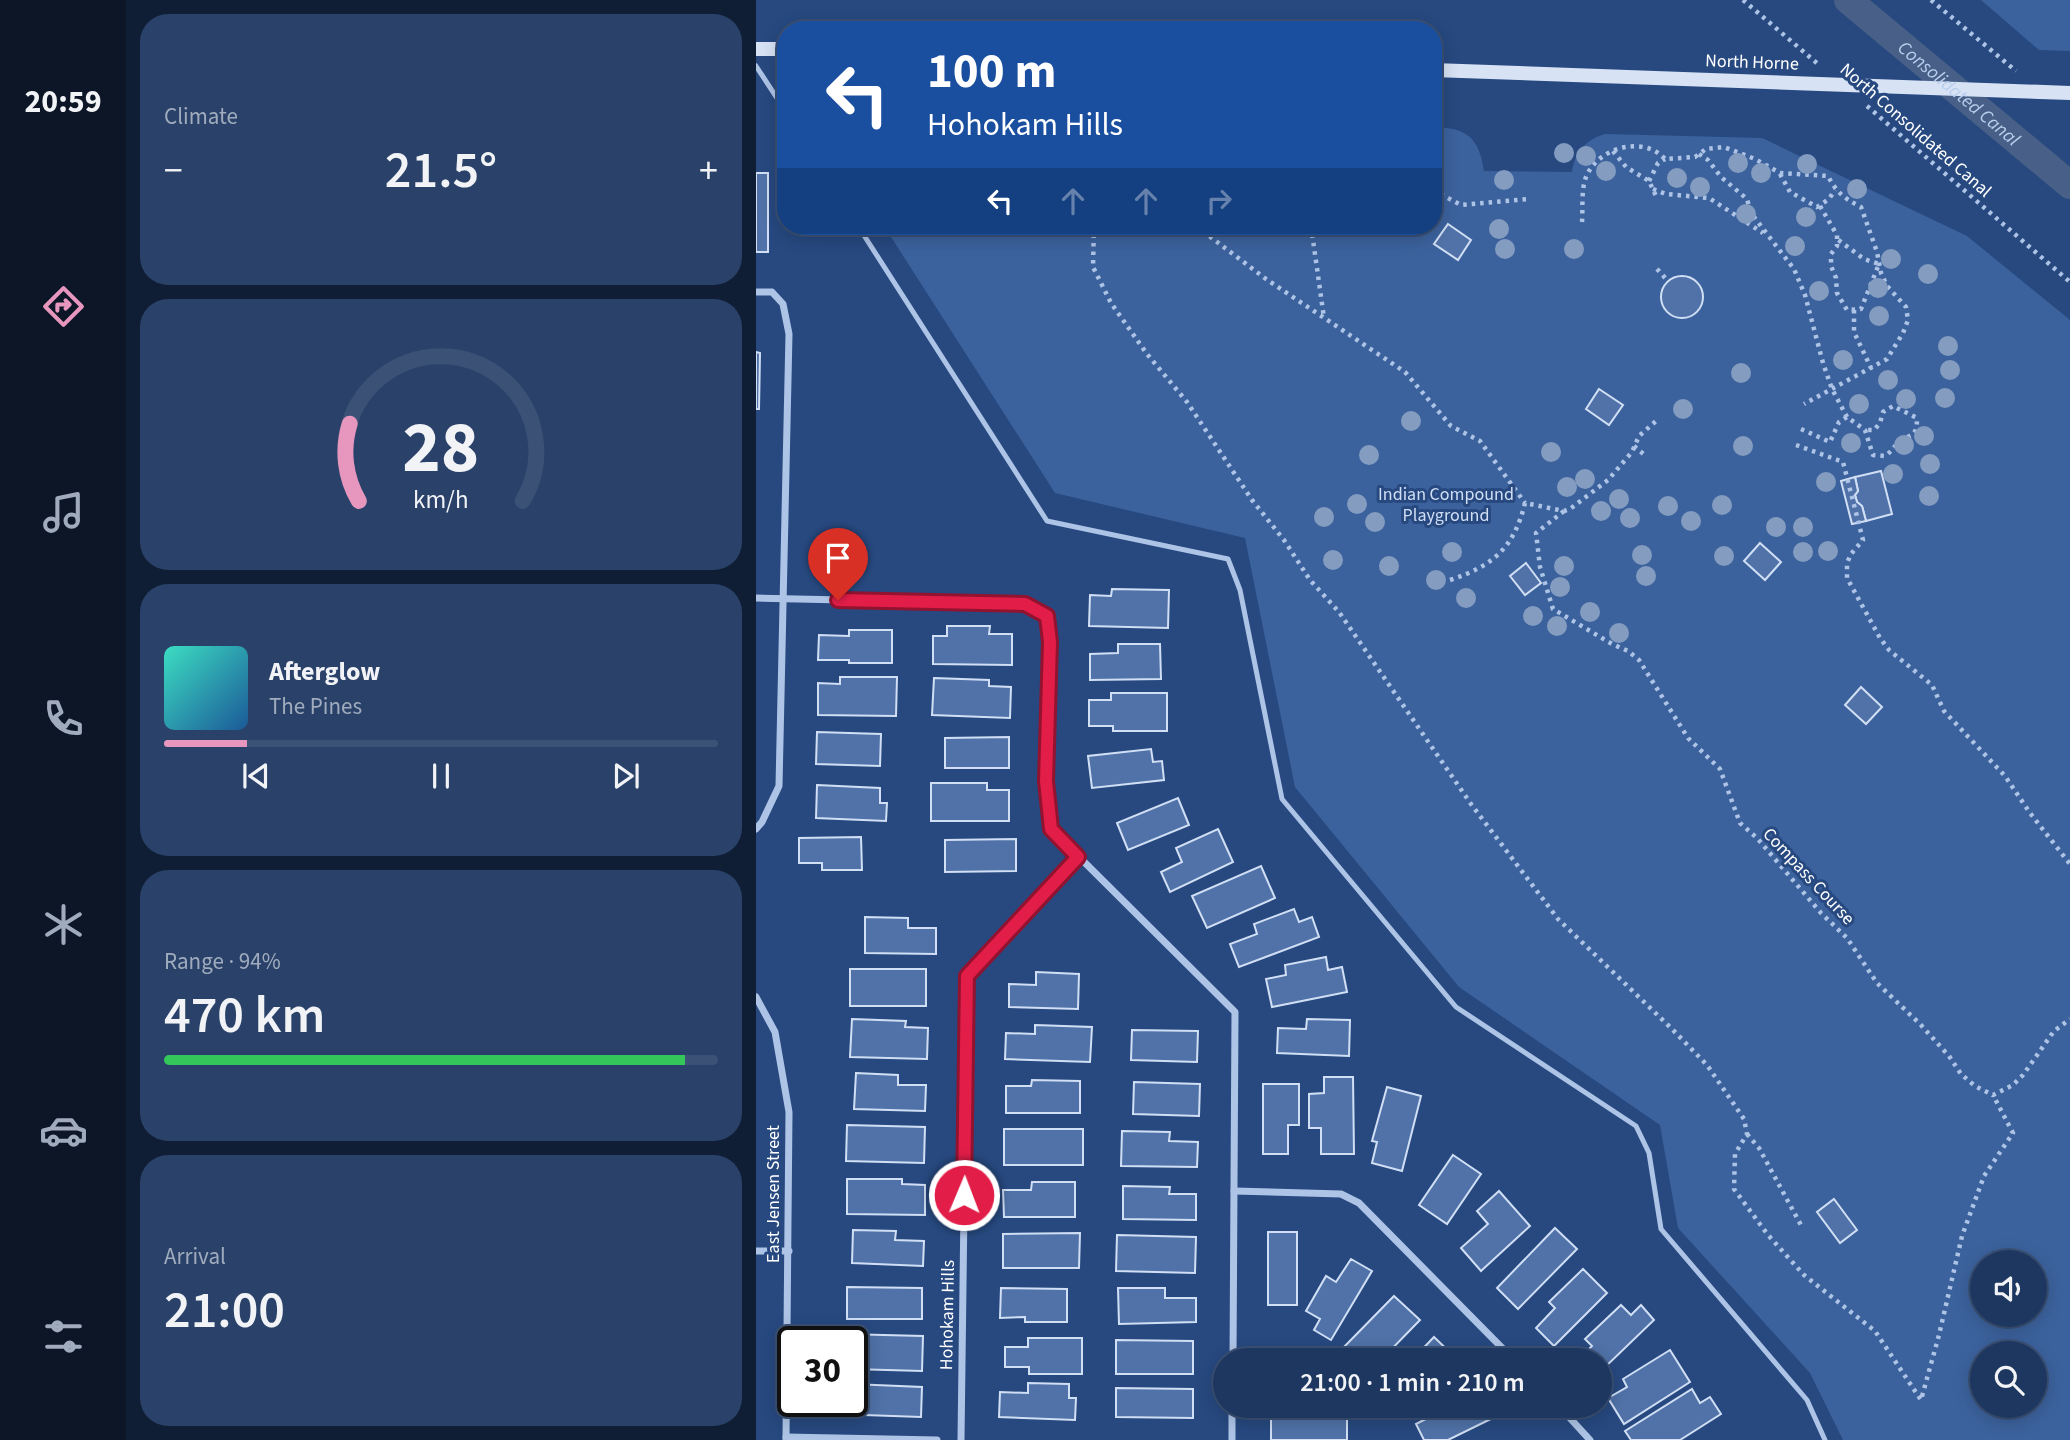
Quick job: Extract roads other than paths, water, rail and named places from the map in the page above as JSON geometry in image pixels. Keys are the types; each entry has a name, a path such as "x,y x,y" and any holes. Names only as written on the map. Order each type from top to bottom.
{"street":[{"path":"756,48 777,49"},
{"name":"North Horne","path":"1442,70 2070,93"},
{"path":"756,292 772,292 783,304 789,334 779,786 756,829"},
{"path":"756,598 1025,604 1047,616 1050,642 1046,781 1051,829 1235,1012 1233,1348"},
{"name":"Hohokam Hills","path":"961,1440 967,976 1078,857"},
{"name":"East Jensen Street","path":"756,996 775,1032 789,1112 786,1439"},
{"path":"1234,1191 1341,1194 1359,1203 1502,1348"},
{"path":"756,1251 789,1251"},
{"path":"1232,1418 1232,1440"},
{"path":"1570,1418 1590,1440"},
{"path":"786,1439 937,1440"}],"lane":[{"path":"756,66 777,98"},
{"path":"864,235 1047,521 1228,559 1240,590 1282,799 1456,1007 1636,1126 1649,1153 1661,1229 1807,1400 1825,1440"}],"waterway":[{"name":"Consolidated Canal","path":"1848,0 2070,185"}],"park label":[{"name":"Indian Compound Playground","path":"1446,504"}]}
